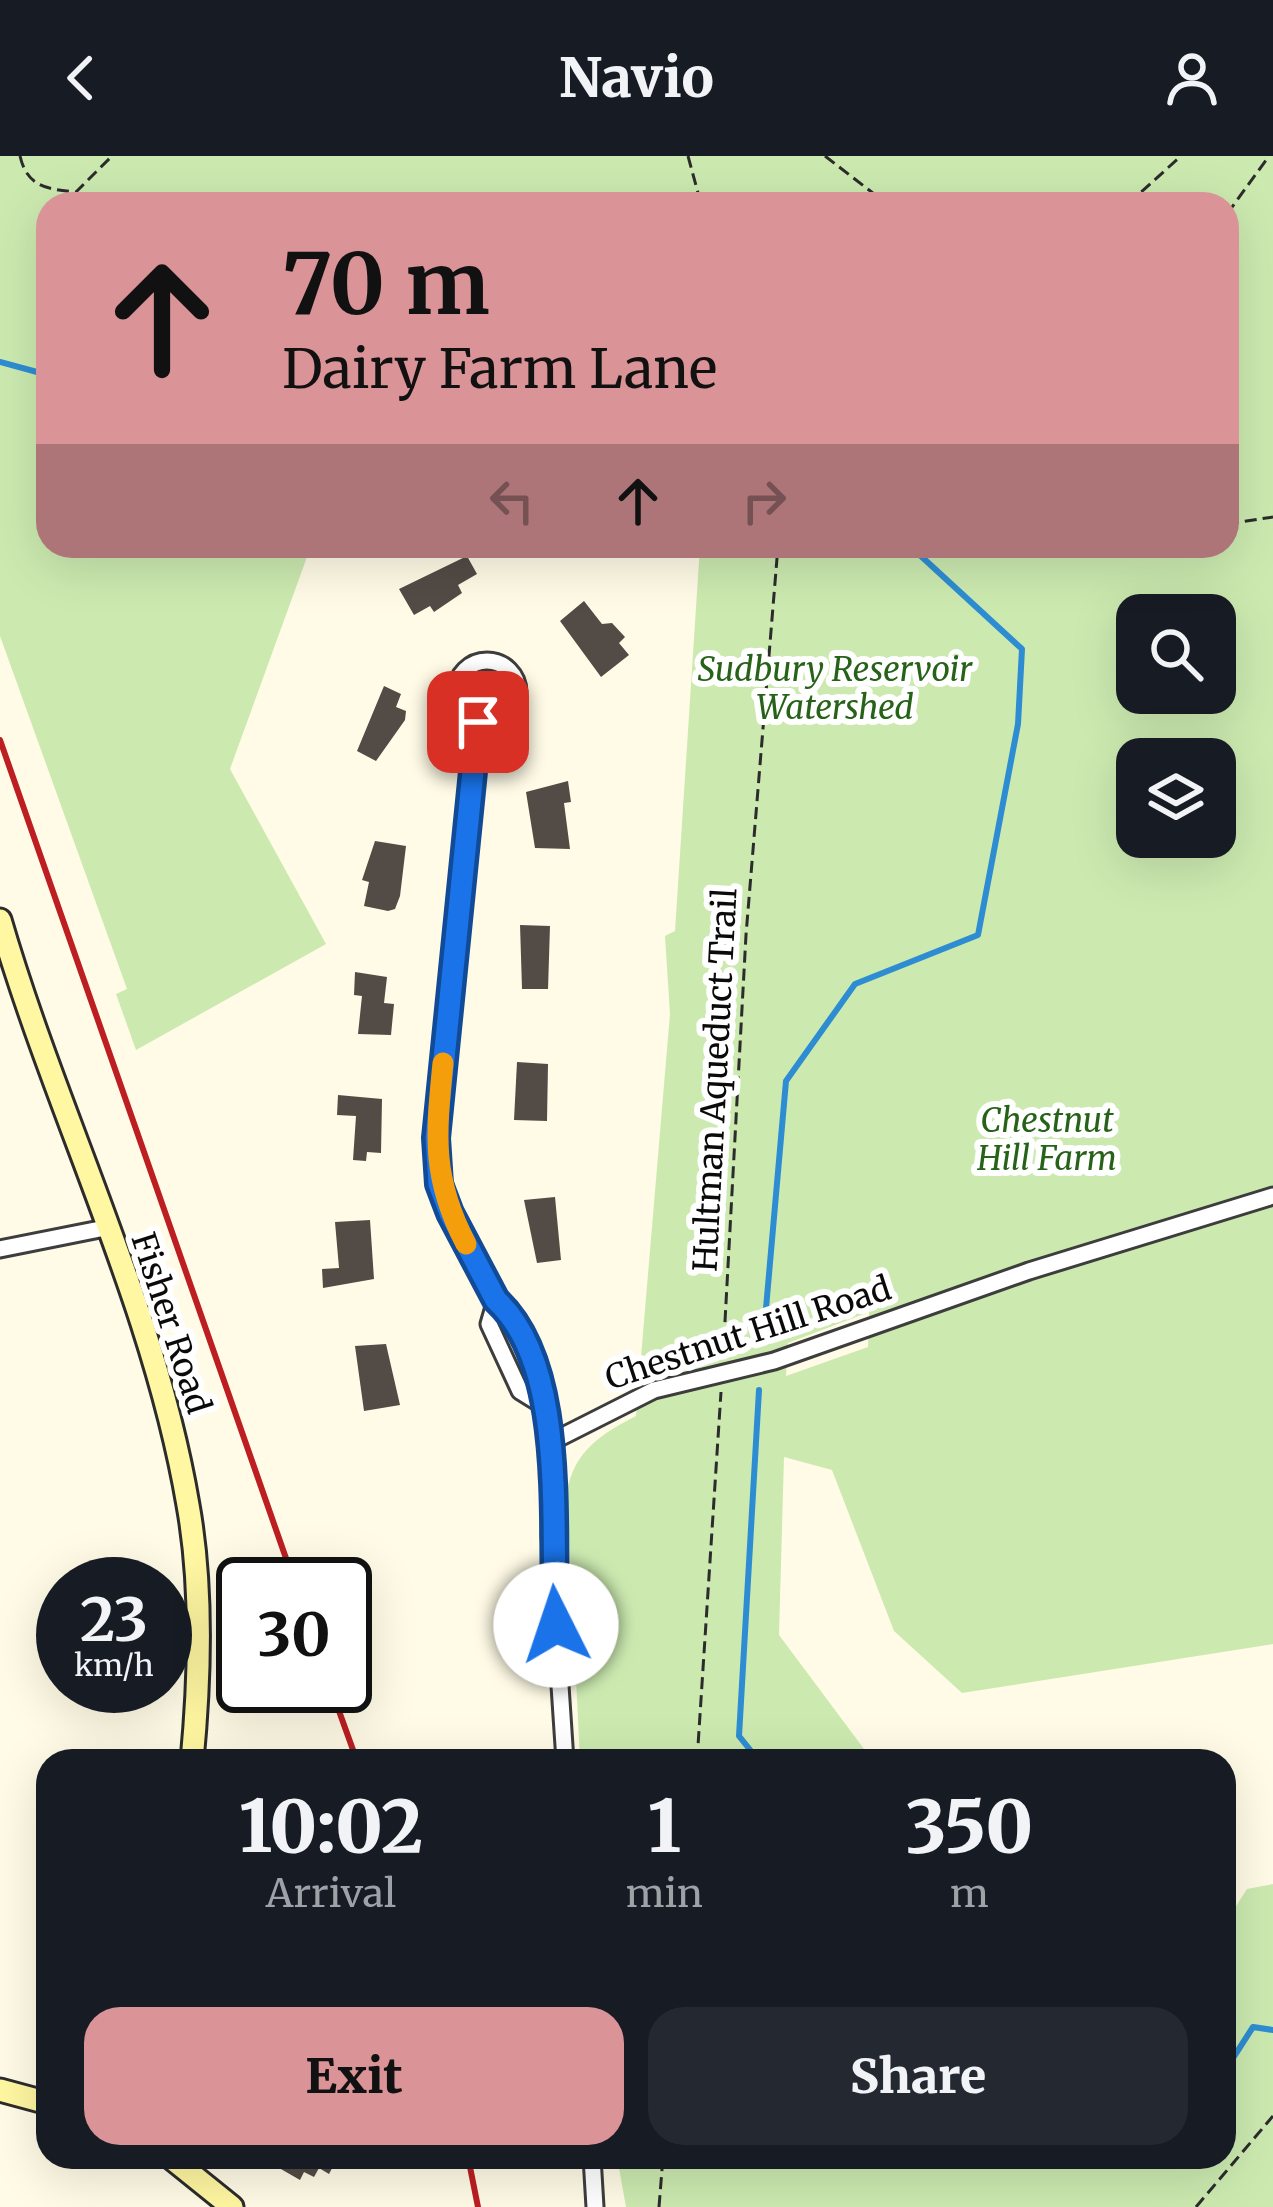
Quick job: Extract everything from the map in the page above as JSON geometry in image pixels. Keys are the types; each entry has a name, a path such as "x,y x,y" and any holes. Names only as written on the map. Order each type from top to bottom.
{"street":[{"path":"494,662 511,673 517,700 506,717 478,722 461,710 456,690 465,670 494,662"},
{"path":"478,722 436,1138 439,1184 496,1300 511,1314 540,1372 541,1404 553,1441 550,1535 565,1749"},
{"name":"Fisher Road","path":"0,920 148,1345 189,1510 198,1684 193,1749"},
{"name":"Chestnut Hill Road","path":"553,1441 654,1390 722,1374 1273,1196"},
{"path":"0,1249 105,1228"},
{"path":"496,1300 489,1324 520,1391 541,1404"},
{"path":"0,2090 36,2100"},
{"path":"185,2169 232,2207"},
{"path":"593,2169 595,2207"}],"path":[{"path":"20,156 24,174 42,188 76,192 112,156"},
{"path":"688,156 698,192"},
{"path":"825,156 871,192"},
{"path":"1141,192 1181,156"},
{"path":"1239,197 1269,156"},
{"path":"1239,522 1273,517"},
{"name":"Hultman Aqueduct Trail","path":"698,1749 746,934 777,558"},
{"path":"1236,2160 1273,2116"},
{"path":"659,2207 662,2169"},
{"path":"1196,2207 1228,2169"}],"green space":[{"path":"0,156 1273,156 1273,1644 962,1693 894,1631 832,1470 784,1457 779,1635 864,1749 579,1749 567,1492 576,1465 591,1445 636,1416 670,1014 665,936 675,931 699,558 1239,558 1239,192 36,192 36,558 307,558 230,769 326,944 136,1050 116,994 127,989 0,636","holes":["869,1312 868,1347 786,1376 788,1343"]},
{"path":"1273,1884 1273,2207 626,2207 619,2169 1236,2169 1236,1906 1247,1889"}],"building":[{"path":"463,558 468,558 477,574 458,585 462,593 434,612 430,606 414,615 399,589"},
{"path":"584,601 602,624 612,623 625,637 619,643 629,655 601,677 560,621"},
{"path":"384,686 401,694 396,707 406,711 405,720 376,761 357,751"},
{"path":"568,781 571,802 564,803 570,849 535,848 526,792"},
{"path":"375,841 406,846 400,896 395,909 388,911 364,906 369,882 362,880"},
{"path":"520,925 550,926 548,989 522,989"},
{"path":"355,972 387,977 384,1003 394,1004 391,1035 358,1034 362,996 354,995"},
{"path":"517,1062 548,1064 547,1121 514,1120"},
{"path":"338,1095 382,1099 381,1153 367,1152 366,1161 353,1160 356,1116 337,1115"},
{"path":"555,1197 561,1260 537,1263 524,1200"},
{"path":"370,1220 374,1279 323,1288 322,1269 339,1268 335,1222"},
{"path":"386,1344 400,1405 364,1411 355,1346"},
{"path":"281,2169 318,2169 314,2177 304,2172 300,2180"}],"waterway":[{"path":"0,362 36,372"},
{"path":"764,1331 786,1081 855,984 978,935 1018,724 1022,649 923,558"},
{"path":"749,1749 739,1736 759,1390"},
{"path":"1236,2053 1253,2027 1273,2030"}],"railway":[{"path":"0,740 286,1557"},
{"path":"340,1713 353,1749"},
{"path":"470,2169 478,2207"}],"slow traffic":[{"path":"443,1063 436,1138 439,1184 466,1244"}],"route":[{"path":"478,722 436,1138 439,1184 496,1300 511,1314 540,1372 541,1404 553,1441 550,1535 556,1625"}],"park label":[{"name":"Sudbury Reservoir Watershed","path":"835,688"},
{"name":"Chestnut Hill Farm","path":"1047,1139"}]}
